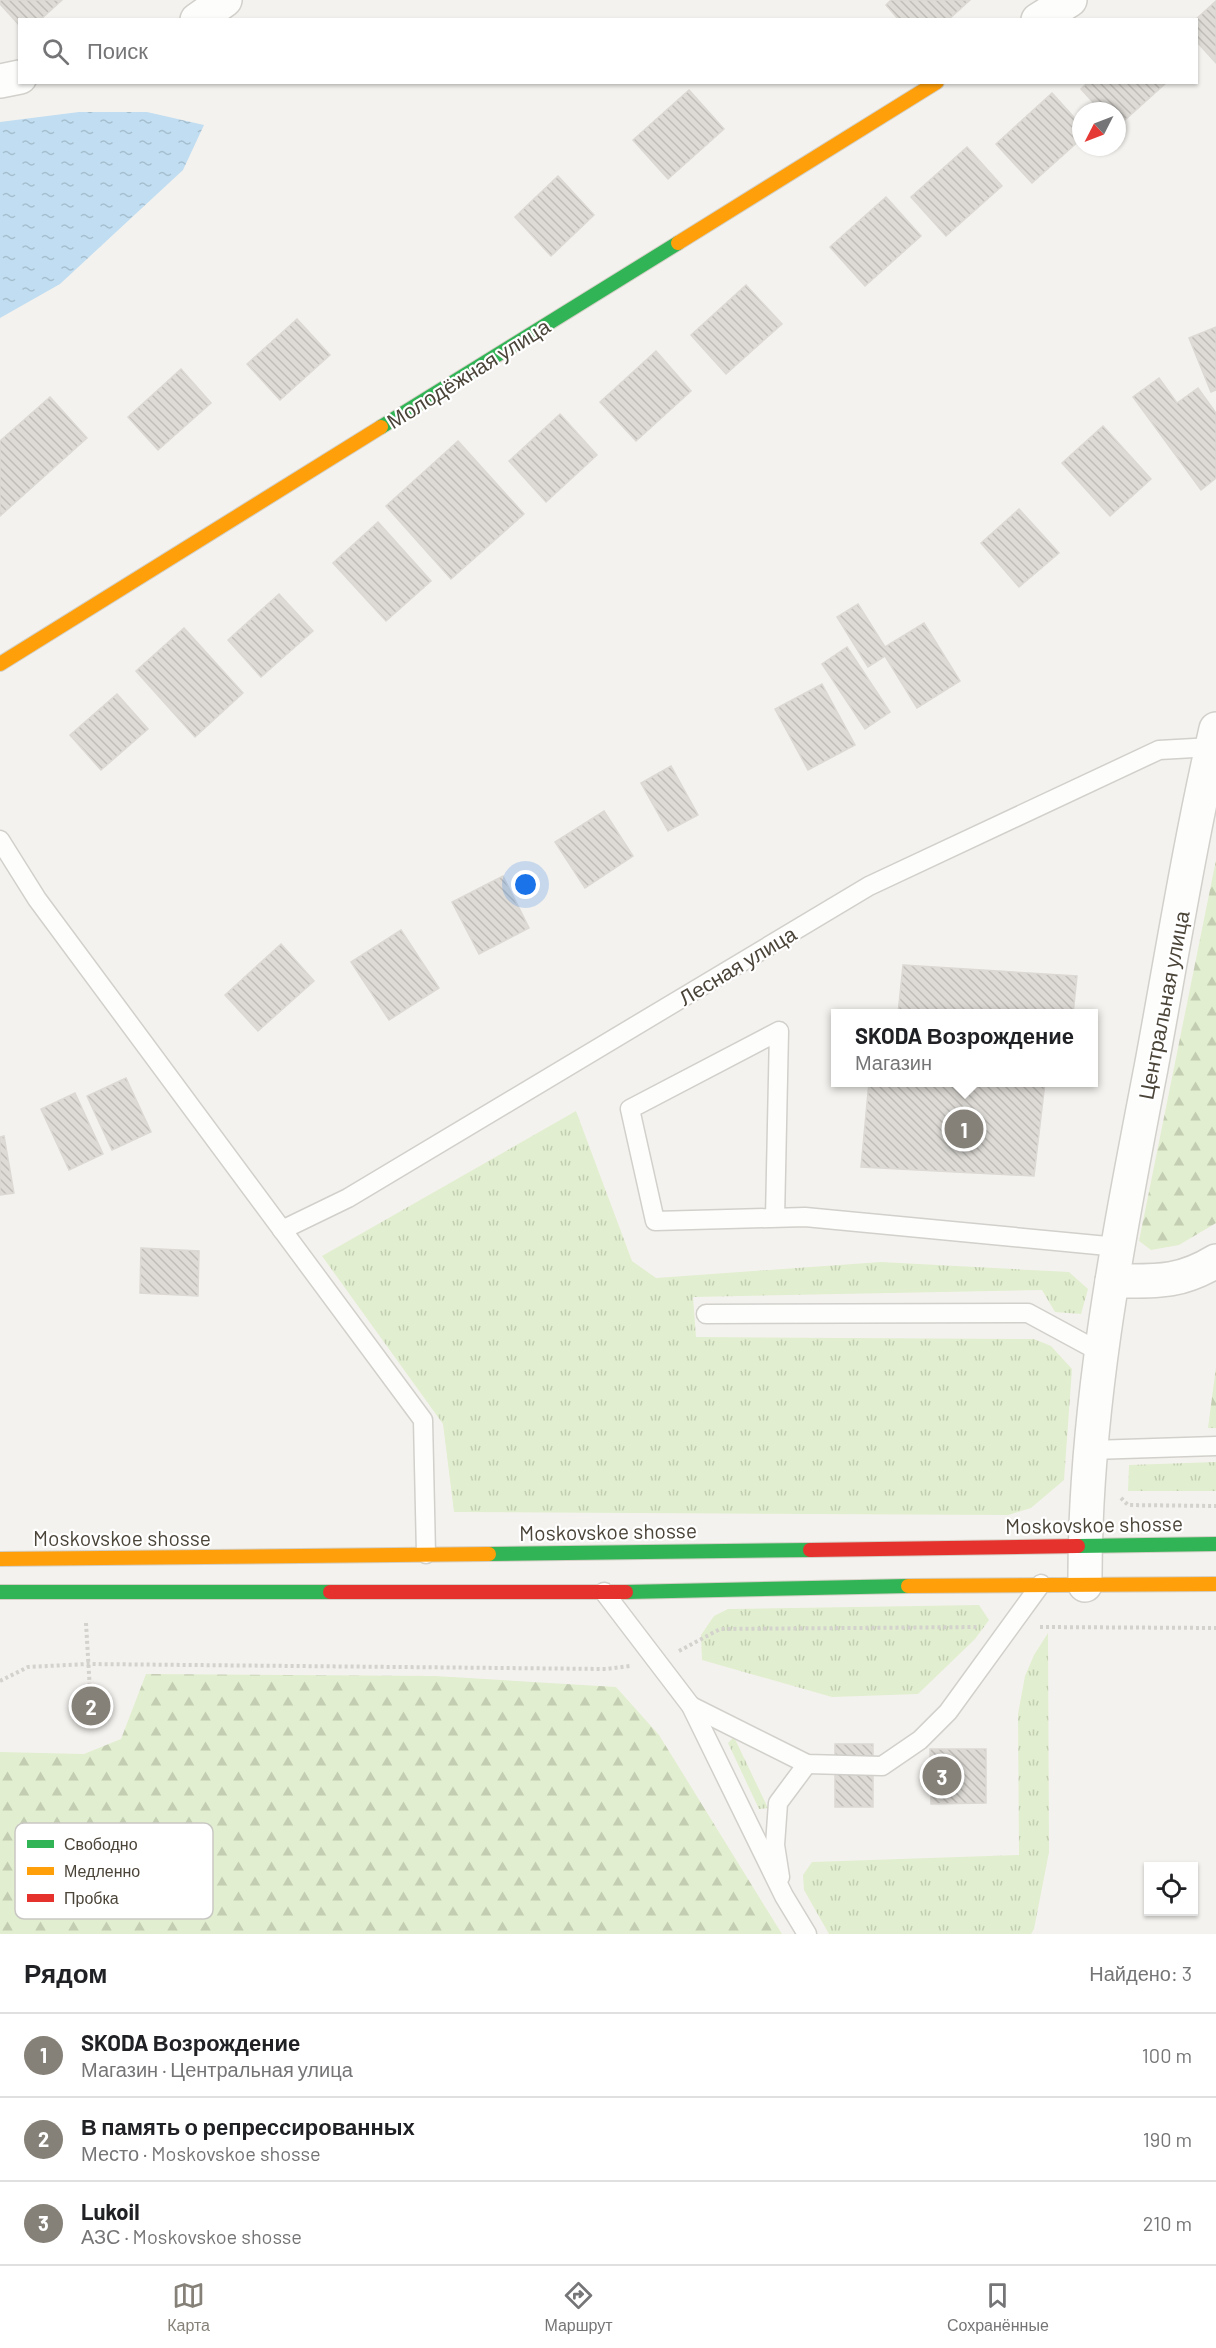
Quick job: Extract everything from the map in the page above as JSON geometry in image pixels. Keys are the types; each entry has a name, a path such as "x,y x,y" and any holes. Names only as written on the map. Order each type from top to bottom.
{"main road":[{"name":"Молодёжная улица","path":"0,664 934,84"},
{"name":"Moskovskoe shosse","path":"0,1559 1216,1544"},
{"path":"0,1592 604,1592 1041,1584 1216,1584"}],"street":[{"path":"200,18 225,0"},
{"path":"1041,18 1070,0"},
{"path":"0,81 18,77"},
{"name":"Центральная улица","path":"1085,1585 1085,1545 1100,1352 1214,738"},
{"path":"1112,1281 1166,1282 1187,1276 1216,1261"}],"lane":[{"name":"Лесная улица","path":"282,1230 348,1198 869,886 1159,750 1214,738"},
{"path":"0,840 37,899 423,1420 426,1554"},
{"path":"775,1218 779,1031 630,1110 655,1221 775,1218 805,1217 1118,1247"},
{"path":"706,1314 1028,1313 1100,1352"},
{"path":"1092,1450 1216,1446"},
{"path":"691,1706 807,1764 882,1766 920,1740 948,1712 1041,1584"},
{"path":"604,1592 691,1706 784,1896 807,1934"},
{"path":"784,1896 775,1845 778,1803 807,1764"}],"path":[{"path":"84,1592 90,1691"},
{"path":"0,1681 27,1667 88,1664"}],"green space":[{"path":"1216,860 1216,1223 1179,1245 1151,1250 1139,1241"},
{"path":"576,1111 632,1261 656,1278 881,1262 1069,1272 1088,1289 1081,1314 1055,1312 1042,1290 693,1297 696,1337 1034,1339 1051,1346 1072,1369 1064,1480 1031,1508 1008,1515 454,1512 443,1424 322,1256"},
{"path":"1216,1367 1216,1428 1208,1428"},
{"path":"1216,1462 1216,1491 1128,1491 1129,1465"},
{"path":"979,1605 989,1620 975,1639 918,1694 832,1697 702,1660 701,1635 714,1616 728,1609"},
{"path":"1048,1633 1049,1852 1034,1929 1031,1934 829,1934 804,1890 803,1875 812,1862 1019,1855 1018,1714 1025,1676 1034,1655"},
{"path":"146,1674 435,1676 616,1687 659,1735 782,1934 0,1934 0,1752 84,1754 121,1739"},
{"path":"734,1737 768,1808 759,1809 728,1743"}],"water":[{"path":"79,112 147,112 204,125 183,170 60,284 0,318 0,122"}],"building":[{"path":"0,0 62,0 42,18 18,18 18,24 0,4"},
{"path":"891,0 970,0 950,18 897,18 886,5"},
{"path":"1216,1 1216,63 1198,43 1197,18"},
{"path":"1086,84 1165,84 1126,119 1126,102 1093,102 1081,89"},
{"path":"689,90 724,129 668,179 633,140"},
{"path":"1052,93 1072,115 1072,147 1032,183 996,144"},
{"path":"967,147 1002,186 946,236 911,197"},
{"path":"558,176 594,215 551,256 515,217"},
{"path":"886,197 921,236 865,286 830,247"},
{"path":"746,285 782,324 726,374 691,335"},
{"path":"297,319 330,355 280,400 247,364"},
{"path":"1216,327 1216,390 1211,392 1189,338"},
{"path":"656,351 691,391 636,441 600,402"},
{"path":"181,369 211,403 158,450 128,417"},
{"path":"1159,378 1177,403 1198,388 1216,413 1216,478 1201,490 1133,397"},
{"path":"50,397 87,438 0,516 0,441"},
{"path":"560,414 597,455 546,502 509,461"},
{"path":"1103,426 1151,479 1110,516 1062,463"},
{"path":"458,441 524,514 451,579 386,506"},
{"path":"1019,509 1059,553 1019,587 981,543"},
{"path":"378,522 431,581 386,621 333,563"},
{"path":"279,594 313,631 261,677 228,640"},
{"path":"858,604 885,647 924,623 960,681 917,708 885,656 868,667 837,617"},
{"path":"184,628 243,693 195,737 136,671"},
{"path":"847,647 890,712 865,729 822,664"},
{"path":"822,684 855,745 808,770 775,709"},
{"path":"117,694 148,729 101,770 70,735"},
{"path":"671,766 698,815 668,831 641,783"},
{"path":"604,811 633,856 585,888 555,842"},
{"path":"503,876 529,928 479,954 452,902"},
{"path":"401,930 439,988 389,1020 351,962"},
{"path":"281,944 314,981 258,1031 225,995"},
{"path":"903,965 1077,976 1074,1009 899,1009"},
{"path":"126,1078 151,1132 112,1150 87,1096"},
{"path":"869,1087 1044,1087 1034,1176 861,1167"},
{"path":"75,1093 103,1154 69,1170 41,1109"},
{"path":"4,1136 14,1193 0,1195 0,1137"},
{"path":"141,1248 199,1251 198,1296 140,1293"},
{"path":"835,1744 873,1744 873,1807 835,1807"},
{"path":"930,1749 986,1749 986,1803 931,1804"}],"traffic: fast":[{"path":"381,427 678,243"},
{"path":"1078,1546 1216,1544"},
{"path":"489,1554 810,1550"},
{"path":"626,1592 908,1586"},
{"path":"0,1592 330,1592"}],"traffic: slow":[{"path":"678,243 934,84"},
{"path":"0,664 381,427"},
{"path":"0,1559 489,1554"},
{"path":"908,1586 1216,1584"}],"traffic: jam":[{"path":"810,1550 1078,1546"},
{"path":"330,1592 626,1592"}],"place":[{"name":"SKODA Возрождение","path":"964,1129"},
{"name":"В память о репрессированных","path":"91,1706"},
{"name":"Lukoil","path":"942,1776"}]}
